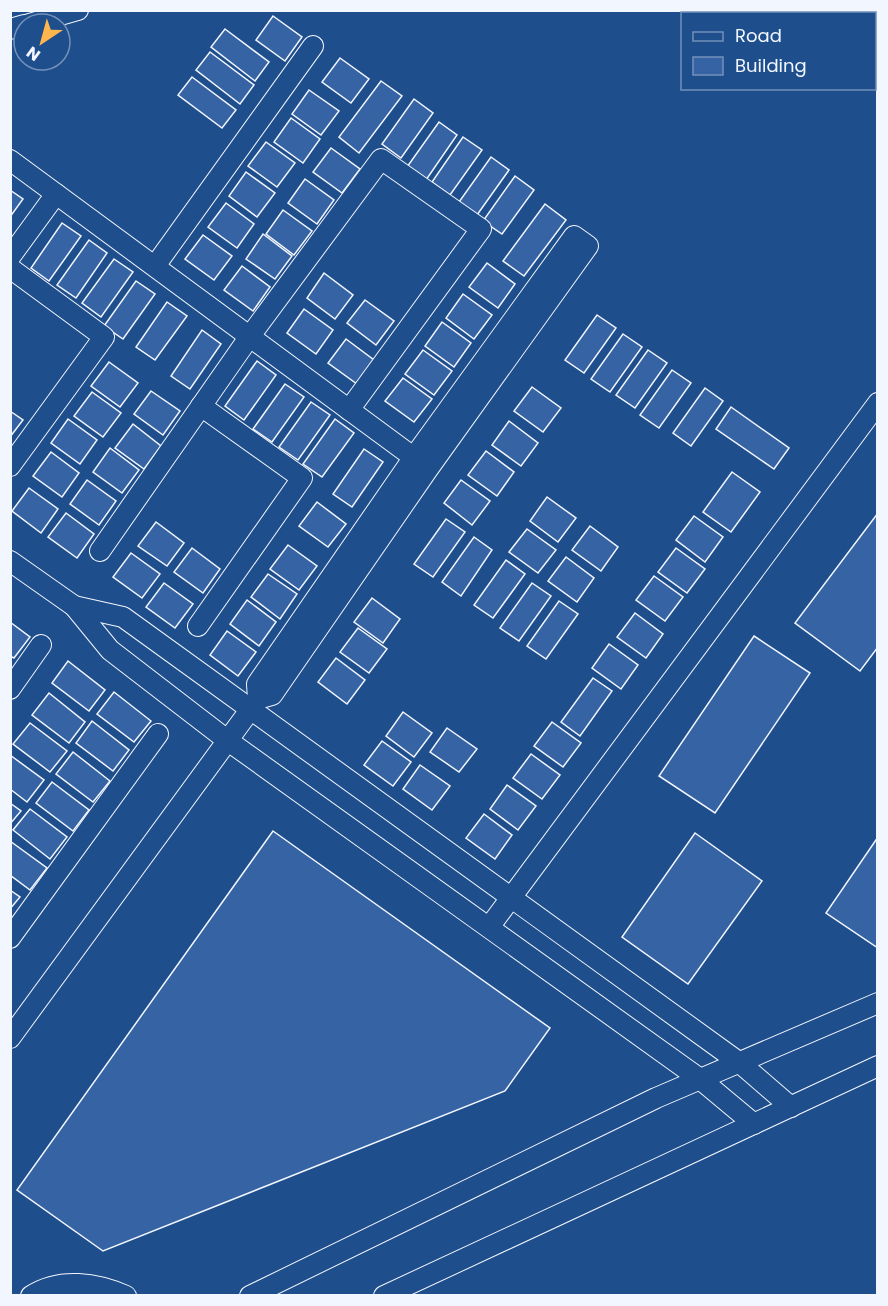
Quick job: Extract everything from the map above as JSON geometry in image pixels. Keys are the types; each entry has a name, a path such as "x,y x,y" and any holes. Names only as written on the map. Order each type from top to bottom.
{"street":[{"path":"155,266 313,46"},
{"path":"100,551 250,336 381,159 481,230 350,410"},
{"path":"10,160 421,463"},
{"path":"10,257 56,194"},
{"path":"10,1038 254,704 257,684 421,463 588,246 574,236 421,463"},
{"path":"10,268 104,337 10,466"},
{"path":"490,926 878,403"},
{"path":"198,626 302,478 201,406"},
{"path":"10,561 74,606 110,650 227,740 490,926 700,1079 754,1124"},
{"path":"74,606 123,617 254,704 740,1063 790,1107"},
{"path":"10,688 41,645"},
{"path":"10,938 158,734"},
{"path":"250,1296 700,1079 878,1003"},
{"path":"384,1296 878,1066"},
{"path":"31,1296 71,1283 105,1286 126,1296"}],"building":[{"path":"273,16 302,37 285,61 256,40"},
{"path":"225,29 269,62 255,81 211,47"},
{"path":"210,52 254,85 240,104 196,70"},
{"path":"340,58 369,79 351,103 322,82"},
{"path":"192,77 236,110 222,128 178,95"},
{"path":"381,81 402,96 359,153 339,137"},
{"path":"309,90 339,111 321,135 292,114"},
{"path":"414,99 433,113 401,158 382,144"},
{"path":"291,118 320,139 303,163 274,142"},
{"path":"439,122 457,135 426,180 407,167"},
{"path":"463,137 482,150 450,195 432,182"},
{"path":"266,142 295,163 277,187 248,166"},
{"path":"331,148 360,169 342,193 313,172"},
{"path":"491,157 509,170 477,215 459,202"},
{"path":"246,172 275,193 257,217 229,196"},
{"path":"515,176 534,190 502,234 483,221"},
{"path":"305,179 334,200 317,224 288,203"},
{"path":"10,190 23,199 10,217"},
{"path":"226,203 254,224 237,248 208,227"},
{"path":"545,204 566,220 524,276 503,261"},
{"path":"283,210 312,231 294,255 266,234"},
{"path":"62,223 81,236 49,281 31,268"},
{"path":"263,234 292,256 275,279 246,259"},
{"path":"203,235 232,256 214,280 185,259"},
{"path":"89,240 107,253 76,298 57,285"},
{"path":"114,259 133,272 101,317 82,303"},
{"path":"487,263 515,284 498,308 469,287"},
{"path":"242,266 270,287 253,311 224,290"},
{"path":"324,273 353,295 335,319 307,298"},
{"path":"136,281 155,294 123,339 104,326"},
{"path":"463,294 492,315 474,339 446,318"},
{"path":"365,300 394,321 376,345 347,323"},
{"path":"167,302 187,316 155,360 136,347"},
{"path":"304,309 333,330 316,354 287,333"},
{"path":"597,315 616,328 584,373 565,360"},
{"path":"442,322 471,343 454,367 425,346"},
{"path":"202,330 221,344 190,389 171,376"},
{"path":"623,334 642,347 610,392 591,379"},
{"path":"346,339 374,360 357,384 328,363"},
{"path":"423,350 452,371 434,395 405,374"},
{"path":"648,350 667,363 635,408 616,395"},
{"path":"257,361 276,375 244,420 225,406"},
{"path":"109,362 138,383 120,407 91,386"},
{"path":"672,370 691,383 659,428 640,415"},
{"path":"403,378 432,399 414,422 385,401"},
{"path":"285,384 304,397 272,442 253,429"},
{"path":"532,387 561,408 543,432 514,411"},
{"path":"705,388 723,401 691,446 673,433"},
{"path":"151,391 180,411 163,435 134,414"},
{"path":"92,392 121,413 103,437 74,416"},
{"path":"311,402 330,415 298,460 279,447"},
{"path":"731,407 789,448 774,469 716,429"},
{"path":"10,411 23,420 10,437"},
{"path":"68,419 97,440 80,464 51,443"},
{"path":"335,419 354,433 322,477 303,464"},
{"path":"509,421 538,443 521,466 492,445"},
{"path":"133,424 161,446 144,469 115,448"},
{"path":"110,448 139,470 122,493 93,472"},
{"path":"364,449 383,462 352,507 333,494"},
{"path":"486,451 514,472 497,496 468,475"},
{"path":"51,452 79,473 62,497 33,476"},
{"path":"732,472 760,492 731,532 703,512"},
{"path":"87,480 116,501 99,525 70,504"},
{"path":"461,480 490,501 472,525 444,503"},
{"path":"29,488 58,509 41,533 12,511"},
{"path":"547,497 576,518 558,542 530,521"},
{"path":"317,502 346,524 328,547 299,526"},
{"path":"66,513 94,534 77,558 48,537"},
{"path":"878,513 878,647 860,671 795,623"},
{"path":"694,516 723,537 705,562 676,540"},
{"path":"446,519 465,532 433,577 414,564"},
{"path":"156,522 184,543 167,566 138,546"},
{"path":"590,526 618,547 601,571 572,550"},
{"path":"527,529 556,550 538,573 509,552"},
{"path":"474,537 492,550 461,596 442,582"},
{"path":"288,545 317,566 299,590 270,569"},
{"path":"192,548 220,569 203,593 174,572"},
{"path":"676,548 705,569 687,593 658,572"},
{"path":"131,553 160,574 142,598 113,577"},
{"path":"566,557 594,578 577,602 548,581"},
{"path":"506,560 525,574 493,618 474,605"},
{"path":"268,574 297,594 280,619 251,597"},
{"path":"654,576 683,597 665,621 636,600"},
{"path":"164,583 193,604 175,628 146,607"},
{"path":"532,583 551,596 519,641 500,628"},
{"path":"372,598 400,619 383,643 354,622"},
{"path":"247,600 276,622 259,646 230,624"},
{"path":"559,601 578,614 546,659 527,646"},
{"path":"635,613 663,634 646,658 617,637"},
{"path":"10,622 30,637 14,658 10,656"},
{"path":"358,628 387,649 369,673 340,652"},
{"path":"227,631 256,652 238,676 210,655"},
{"path":"754,636 810,673 715,813 659,776"},
{"path":"609,644 638,665 621,689 592,668"},
{"path":"336,658 365,680 347,704 318,682"},
{"path":"68,661 105,690 89,711 52,683"},
{"path":"593,678 612,691 580,736 561,722"},
{"path":"114,692 151,721 134,742 97,714"},
{"path":"49,693 85,722 69,743 32,715"},
{"path":"403,712 432,733 414,757 386,736"},
{"path":"92,721 129,750 113,771 76,743"},
{"path":"552,722 581,743 563,767 534,746"},
{"path":"30,723 67,751 50,772 13,744"},
{"path":"447,728 477,749 459,772 430,752"},
{"path":"382,741 411,762 393,786 364,765"},
{"path":"73,752 110,781 93,802 56,774"},
{"path":"531,754 560,775 542,799 513,778"},
{"path":"10,755 44,780 27,802 10,789"},
{"path":"420,765 450,786 432,810 403,789"},
{"path":"52,782 89,810 73,831 36,803"},
{"path":"507,785 536,806 518,830 490,809"},
{"path":"10,803 21,811 10,824"},
{"path":"30,809 67,837 50,859 13,830"},
{"path":"484,814 512,835 495,859 466,838"},
{"path":"273,831 550,1028 505,1091 103,1251 17,1190"},
{"path":"695,833 762,881 688,984 622,937"},
{"path":"878,837 878,948 826,913"},
{"path":"10,841 47,868 30,890 10,875"},
{"path":"10,890 20,897 10,909"}]}
